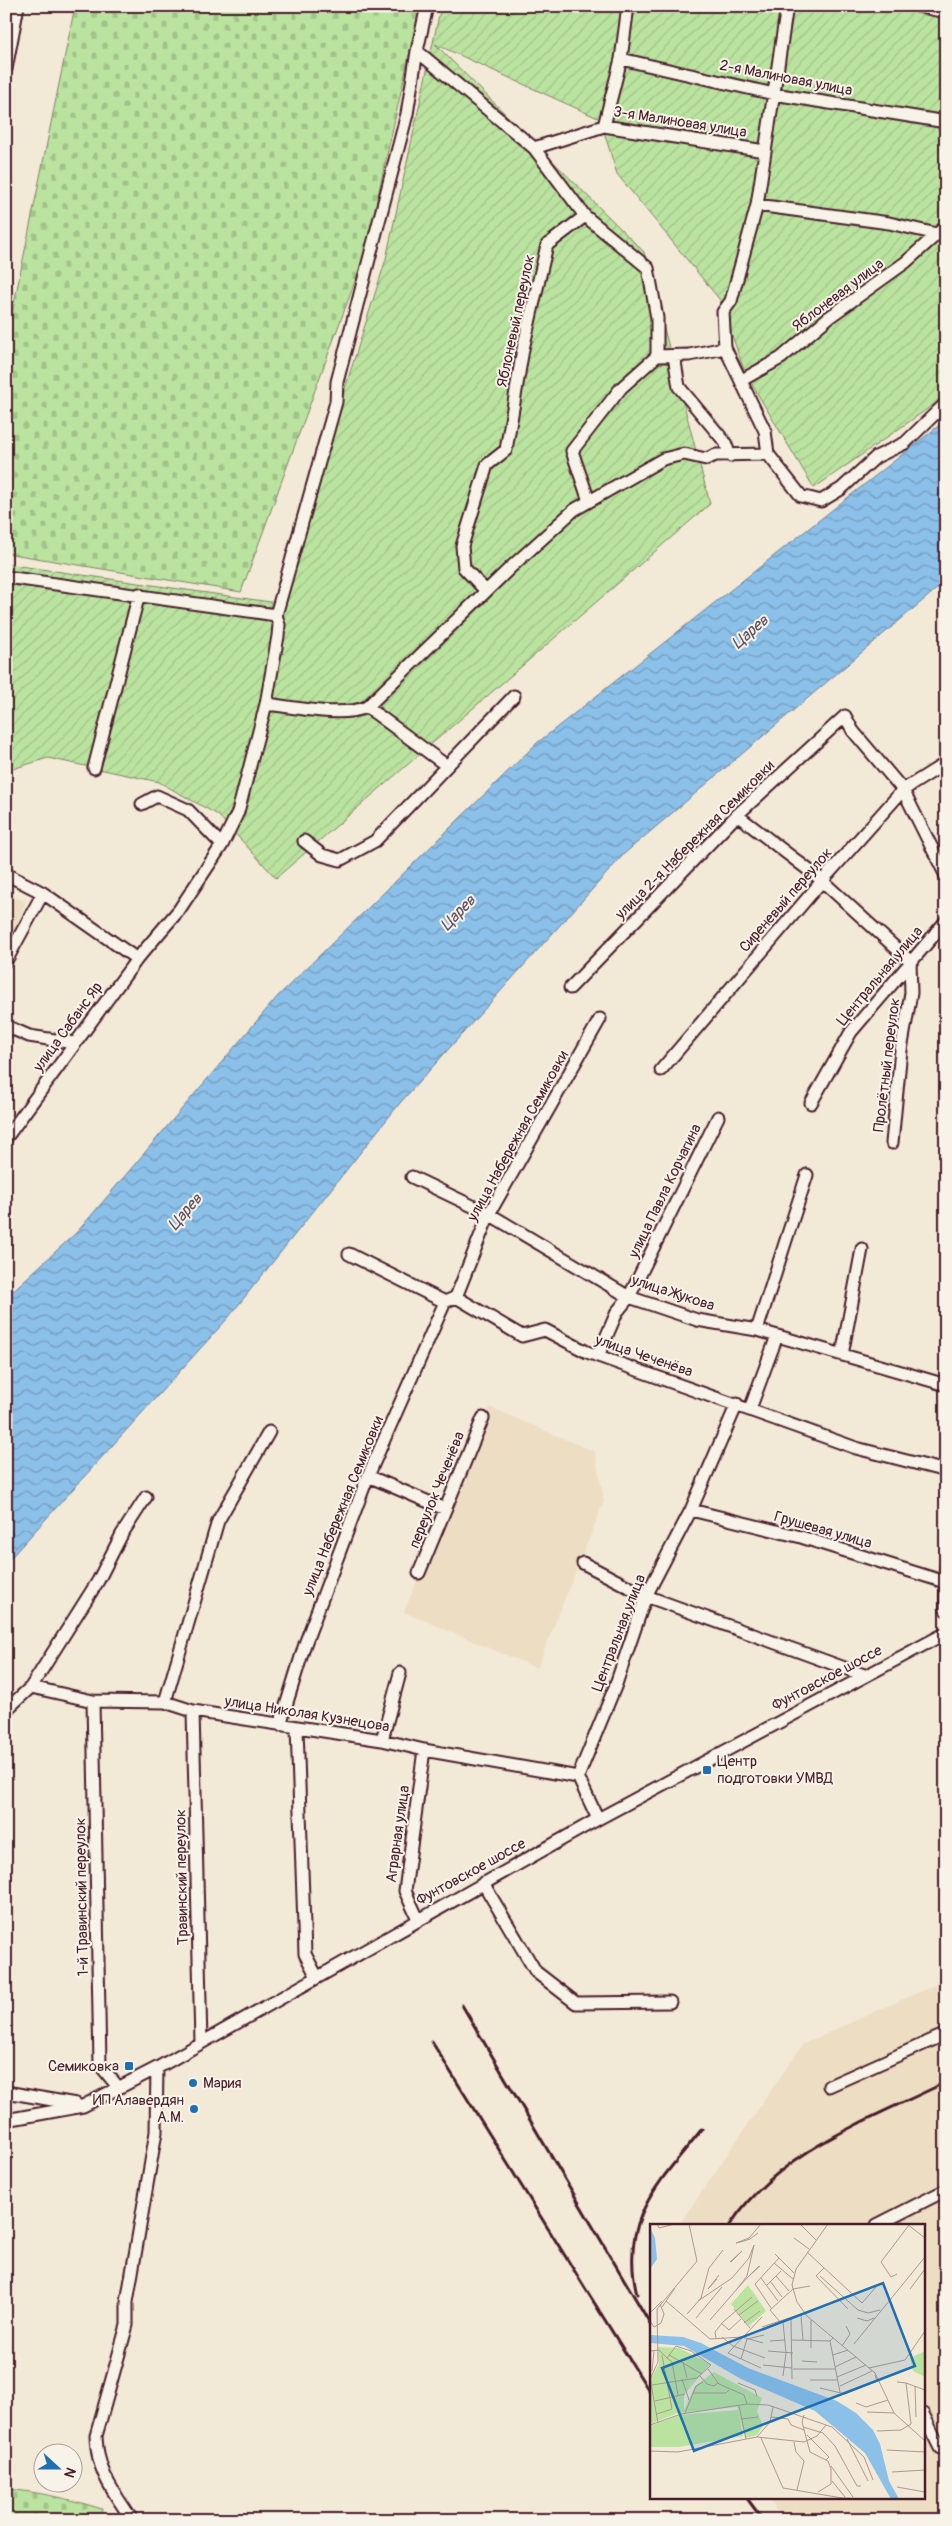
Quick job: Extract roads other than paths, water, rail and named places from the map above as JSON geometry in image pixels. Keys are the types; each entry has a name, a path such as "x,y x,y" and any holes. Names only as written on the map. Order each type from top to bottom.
{"street":[{"path":"6,69 18,6"},
{"name":"улица Сабанс Яр","path":"6,1138 137,959 180,910 222,845 238,812 266,704 278,636 279,625 276,614 336,402 339,372 407,114 417,51 427,6"},
{"path":"604,126 621,58 628,6"},
{"path":"787,6 757,204 731,301 723,312 725,348 765,431 768,454 801,496 821,501 842,489 876,457 905,443 946,403"},
{"path":"917,6 946,12"},
{"path":"417,51 534,148 586,216 648,268 657,318 657,356"},
{"name":"2-я Малиновая улица","path":"621,58 774,94 946,122"},
{"name":"3-я Малиновая улица","path":"534,148 604,126 765,151"},
{"path":"757,204 888,223 937,234"},
{"name":"Яблоневый переулок","path":"486,591 464,568 462,546 487,465 506,450 523,349 539,274 548,245 586,216"},
{"name":"Яблоневая улица","path":"742,380 781,358 828,318 906,262 946,226"},
{"path":"589,502 572,451 621,388 657,356 689,355 725,348"},
{"path":"674,356 679,387 725,442 730,456"},
{"path":"266,704 341,711 358,710 366,707 486,591 574,510 663,459 684,454 706,459 716,455 768,454"},
{"path":"6,577 276,614"},
{"path":"94,768 139,594"},
{"path":"304,841 322,855 340,860 375,841 514,696"},
{"path":"366,707 447,766"},
{"name":"улица 2-я Набережная Семиковки","path":"570,988 737,815 845,716 853,731 903,790"},
{"name":"Сиреневый переулок","path":"661,1070 822,881 903,790 946,763"},
{"path":"903,790 946,876"},
{"path":"142,804 157,796 188,810 222,845"},
{"path":"737,815 822,881 910,960"},
{"path":"6,874 43,894 137,959"},
{"path":"6,961 43,894"},
{"name":"Центральная улица","path":"810,1103 851,1032 910,960 946,922"},
{"name":"Пролётный переулок","path":"892,1143 901,1050 911,994 910,960"},
{"name":"улица Набережная Семиковки","path":"456,1297 489,1214 600,1018"},
{"path":"6,1026 28,1036 74,1043"},
{"name":"улица Павла Корчагина","path":"598,1356 617,1312 629,1297 718,1117"},
{"path":"757,1330 807,1175"},
{"name":"улица Жукова","path":"412,1177 489,1214 629,1297 697,1320 757,1330 946,1385"},
{"path":"842,1355 862,1249"},
{"path":"349,1254 445,1302 456,1297"},
{"name":"улица Чеченёва","path":"456,1297 522,1336 546,1330 598,1356 856,1448 946,1471"},
{"name":"улица Набережная Семиковки","path":"280,1725 305,1644 368,1476 445,1302"},
{"path":"750,1409 777,1336"},
{"name":"Центральная улица","path":"578,1777 615,1687 646,1596 691,1510 737,1404"},
{"name":"переулок Чеченёва","path":"419,1573 483,1418"},
{"path":"165,1702 218,1521 269,1432"},
{"path":"368,1476 445,1509"},
{"path":"6,1710 31,1687 98,1581 122,1534 146,1497"},
{"name":"Грушевая улица","path":"691,1510 801,1537 945,1582"},
{"path":"583,1563 646,1596 864,1675"},
{"path":"946,1567 946,1610"},
{"name":"Фунтовское шоссе","path":"6,2120 83,2106 157,2068 598,1819 864,1675 946,1633"},
{"path":"382,1740 400,1673"},
{"name":"улица Николая Кузнецова","path":"31,1687 93,1701 165,1702 193,1711 382,1740 424,1750 578,1777"},
{"name":"1-й Травинский переулок","path":"93,1701 100,2064 118,2087"},
{"name":"Травинский переулок","path":"193,1711 201,2043"},
{"path":"297,1728 305,1954 317,1977"},
{"name":"Аграрная улица","path":"418,1919 405,1891 424,1750"},
{"path":"578,1777 598,1819"},
{"path":"483,1883 536,1972 576,2003 670,2002"},
{"path":"829,2086 946,2034"},
{"path":"132,2520 101,2472 96,2454 96,2436 127,2325 127,2302 156,2132 157,2068"},
{"path":"6,2092 83,2106"},
{"path":"879,2224 946,2190"},
{"path":"924,2416 940,2448"}],"water":[{"name":"Царев","path":"946,420 946,581 625,853 400,1103 228,1318 6,1563 6,1297 78,1231 278,996 537,743"}],"railway":[{"path":"462,2005 650,2323"},
{"path":"432,2042 650,2392"},
{"path":"731,2224 750,2199 773,2177 799,2157 857,2124 946,2082"},
{"path":"637,2294 633,2268 633,2244 638,2223 646,2204 657,2186 702,2129"},
{"path":"747,2498 763,2520"}],"place":[{"name":"Центр подготовки УМВД","path":"707,1770"},
{"name":"Семиковка","path":"129,2066"},
{"name":"Мария","path":"193,2083"},
{"name":"ИП Алавердян А.М.","path":"194,2109"}]}
